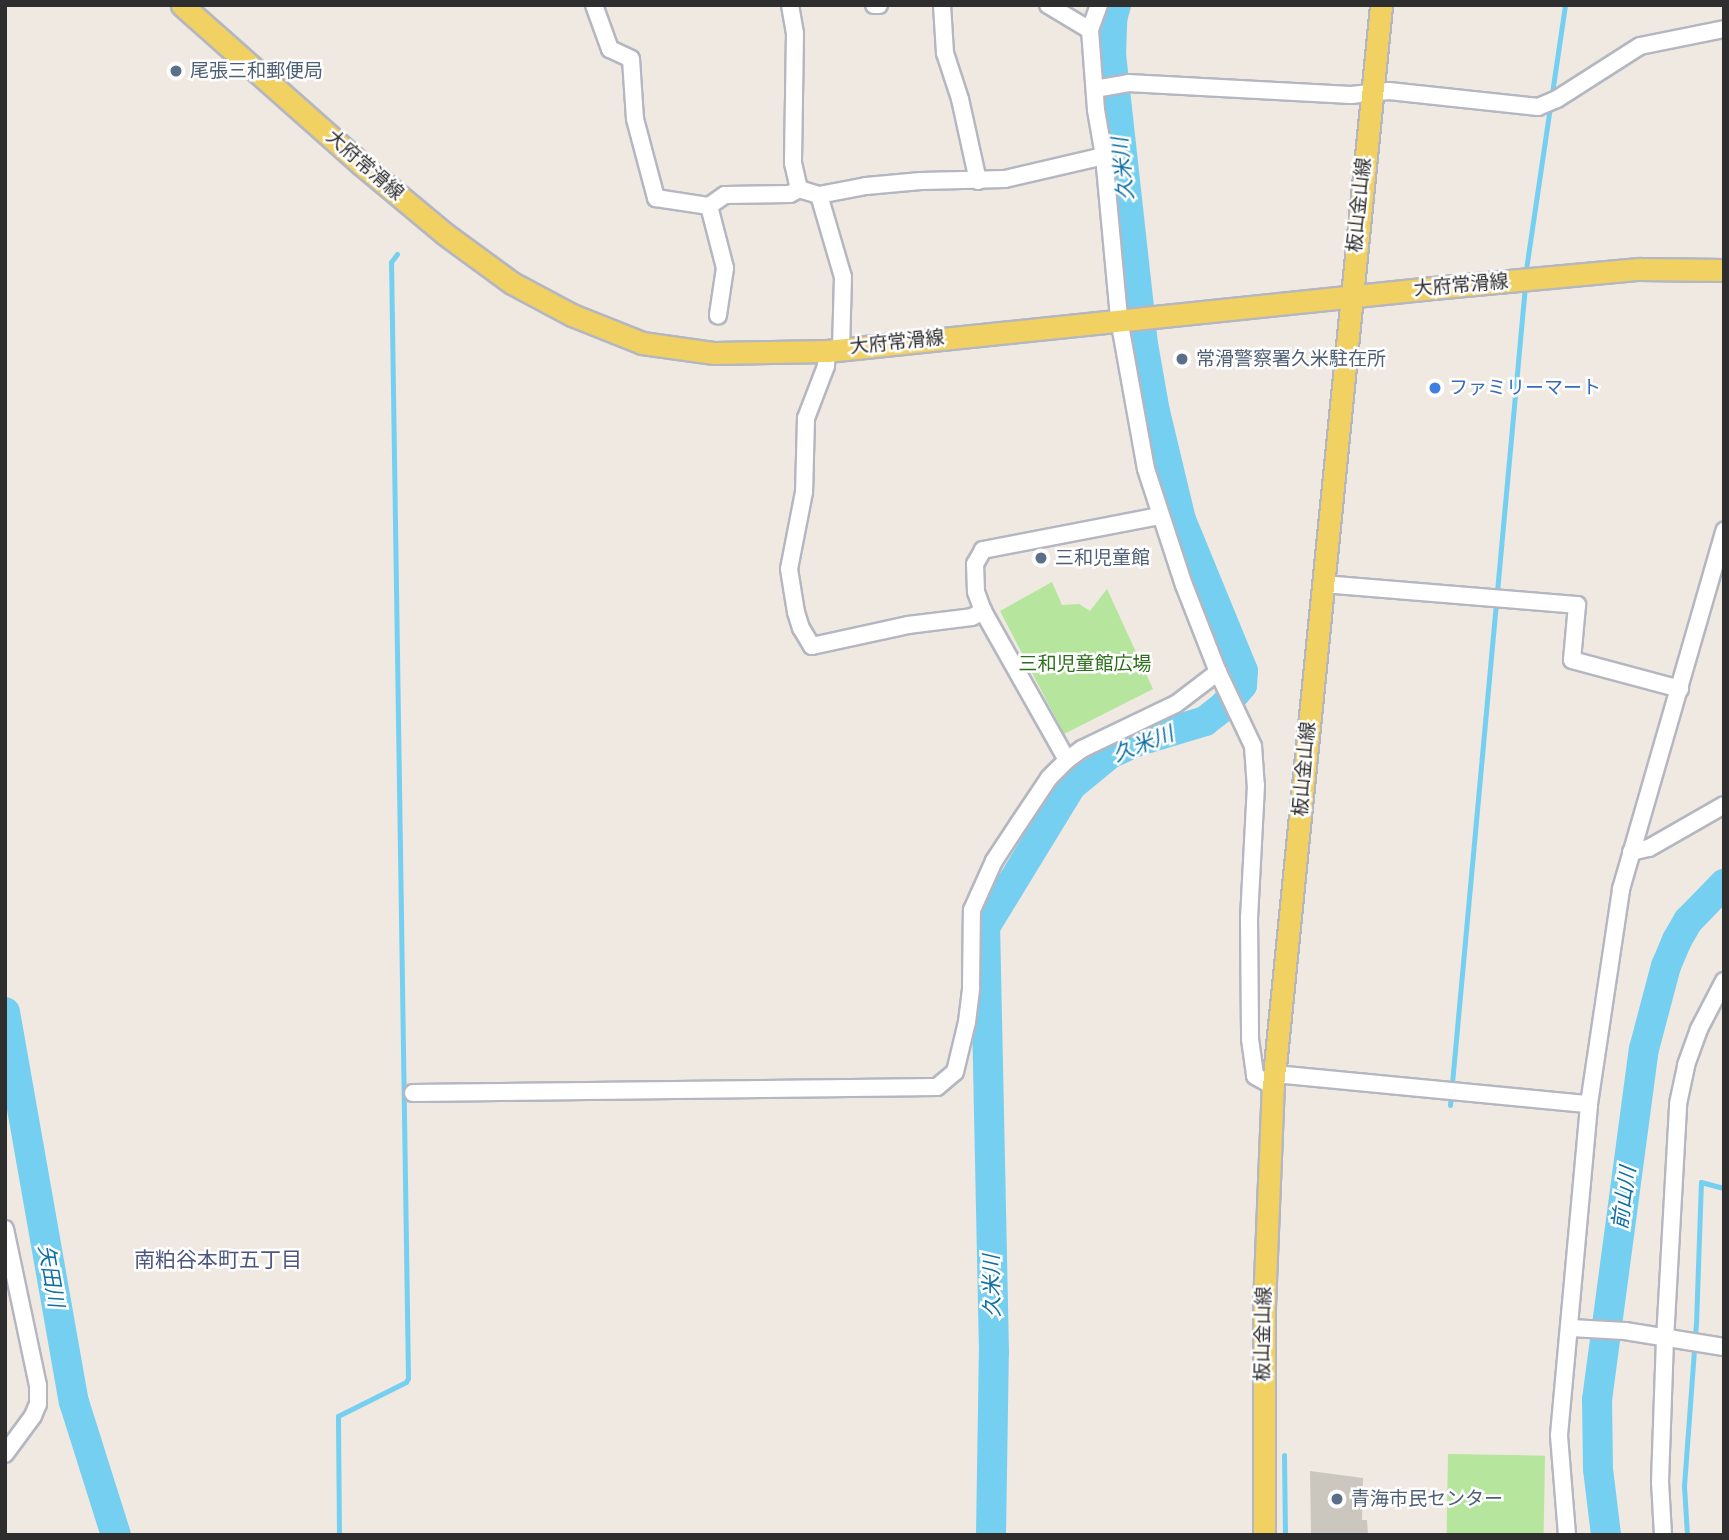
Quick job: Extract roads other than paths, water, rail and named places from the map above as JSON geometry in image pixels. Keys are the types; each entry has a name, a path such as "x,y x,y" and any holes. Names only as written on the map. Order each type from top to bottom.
{"main road":[{"name":"大府常滑線","path":"182,5 361,164 445,234 512,283 572,315 642,343 714,353 834,349 1639,269 1724,270"},
{"name":"板山金山線","path":"1264,1535 1264,1307 1274,1080 1322,584 1338,461 1350,296 1381,5"}],"street":[{"path":"594,5 610,49 631,60 635,119 656,198 709,206 725,195 790,194 799,189 819,195 889,184 978,181 1035,174 1104,156"},
{"path":"790,5 795,33 793,163 799,189"},
{"path":"874,5 879,5"},
{"path":"942,5 945,53 966,120 978,181"},
{"path":"1048,5 1090,30"},
{"path":"1099,5 1090,30 1099,88 1119,319 1146,469 1159,516 1218,672 1252,746 1256,785 1249,916 1250,1039 1255,1076 1274,1080 1589,1104"},
{"path":"1099,88 1128,83 1351,94 1389,91 1538,107 1557,99 1640,46 1724,29"},
{"path":"819,195 843,277 834,349 806,418 804,492 789,569 790,592 801,628 812,646 908,625 972,617 983,611"},
{"path":"709,206 725,268 718,315"},
{"path":"1067,760 983,611 976,592 975,564 984,550 1159,516"},
{"path":"1567,1535 1559,1435 1578,1328 1589,1104 1621,889 1724,531"},
{"path":"1322,584 1577,605 1572,660 1680,689"},
{"path":"412,1093 937,1087 955,1072 965,1034 971,987 970,927 975,900 994,862 1019,822 1049,778 1067,760 1083,749 1176,704 1199,690 1218,672"},
{"path":"1631,852 1649,848 1724,805"},
{"path":"1663,1535 1660,1482 1678,1104 1695,1041 1724,981"},
{"path":"5,1229 38,1385 33,1416 5,1454"},
{"path":"1578,1328 1625,1331 1665,1340 1724,1347"}],"waterway":[{"name":"久米川","path":"991,1535 994,1352 985,927 1071,786 1110,754 1136,742 1205,721 1223,707 1242,685 1243,671 1181,520 1155,412 1143,344 1111,56 1112,19 1116,5"},
{"path":"1525,276 1565,5"},
{"path":"339,1535 338,1416 406,1382 408,1378 391,262 397,254"},
{"path":"1450,1105 1525,285"},
{"name":"前山川","path":"1606,1535 1598,1469 1597,1400 1644,1049 1666,966 1677,940 1688,921 1724,884"},
{"name":"矢田川","path":"5,1012 74,1402 116,1535"},
{"path":"1687,1535 1684,1486 1696,1324 1701,1182 1724,1188"},
{"path":"1284,1455 1285,1535"}],"place":[{"name":"尾張三和郵便局","path":"176,71"},
{"name":"常滑警察署久米駐在所","path":"1182,359"},
{"name":"ファミリーマート","path":"1435,388"},
{"name":"三和児童館","path":"1041,558"},
{"name":"青海市民センター","path":"1337,1499"}],"district":[{"name":"南粕谷本町五丁目","path":"218,1260"}],"park label":[{"name":"三和児童館広場","path":"1085,664"}]}
